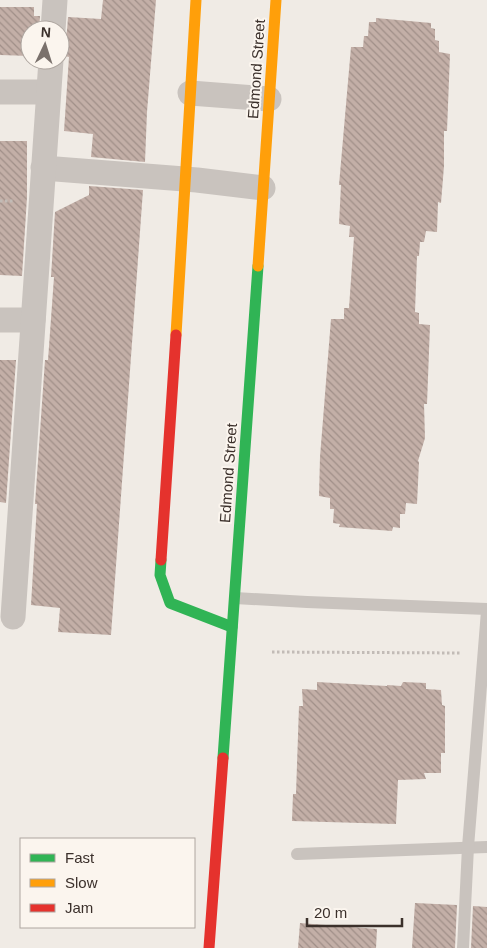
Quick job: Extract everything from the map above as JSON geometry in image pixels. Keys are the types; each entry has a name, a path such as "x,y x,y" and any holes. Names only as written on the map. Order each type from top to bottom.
{"street":[{"path":"53,20 54,0"},
{"path":"196,0 160,575 170,603 232,626"},
{"name":"Edmond Street","path":"208,948 235,598 276,0"},
{"path":"13,617 9,533 33,320 49,70"},
{"path":"0,92 48,92"},
{"path":"190,93 269,99"},
{"path":"43,168 197,180 263,188"},
{"path":"0,320 33,320"}],"lane":[{"path":"235,598 487,610 462,948"},
{"path":"297,854 487,847"}],"path":[{"path":"272,652 484,653"}],"building":[{"path":"103,0 156,0 145,162 91,157 93,134 64,131 68,70 70,70 70,20 68,20 68,17 101,19"},
{"path":"0,7 34,7 34,16 40,16 40,20 20,20 20,56 0,55"},
{"path":"376,18 431,23 431,28 435,29 435,40 439,41 439,52 450,54 447,131 444,131 444,166 441,203 438,202 437,232 426,231 424,242 420,242 419,256 417,256 415,312 419,313 419,324 430,325 427,404 424,404 425,438 418,461 417,504 406,503 405,514 400,514 400,528 393,527 392,531 339,527 340,524 333,523 334,509 330,509 330,498 319,496 320,457 331,319 344,319 344,308 349,308 354,237 349,237 350,226 339,224 341,185 339,185 351,47 363,47 364,36 368,36 369,22 376,22"},
{"path":"0,141 27,141 27,197 22,276 0,275"},
{"path":"89,186 143,190 111,635 58,632 60,608 31,605 37,504 35,504 45,360 48,360 54,277 51,277 55,212 89,195"},
{"path":"0,360 16,360 6,503 0,502"},
{"path":"317,682 387,686 401,686 403,682 426,683 426,689 441,690 442,705 445,706 445,753 441,753 441,773 424,773 426,779 398,780 396,824 292,821 293,794 296,794 299,706 303,706 302,689 317,690"},
{"path":"415,903 457,905 455,948 412,948"},
{"path":"473,906 487,907 487,948 471,948"},
{"path":"300,923 377,929 376,948 298,948"}],"traffic: fast":[{"path":"223,758 258,266"},
{"path":"161,560 160,575 170,603 232,627"}],"traffic: slow":[{"path":"176,335 196,0"},
{"path":"258,266 276,0"}],"traffic: jam":[{"path":"161,560 176,335"},
{"path":"209,948 223,758"}]}
